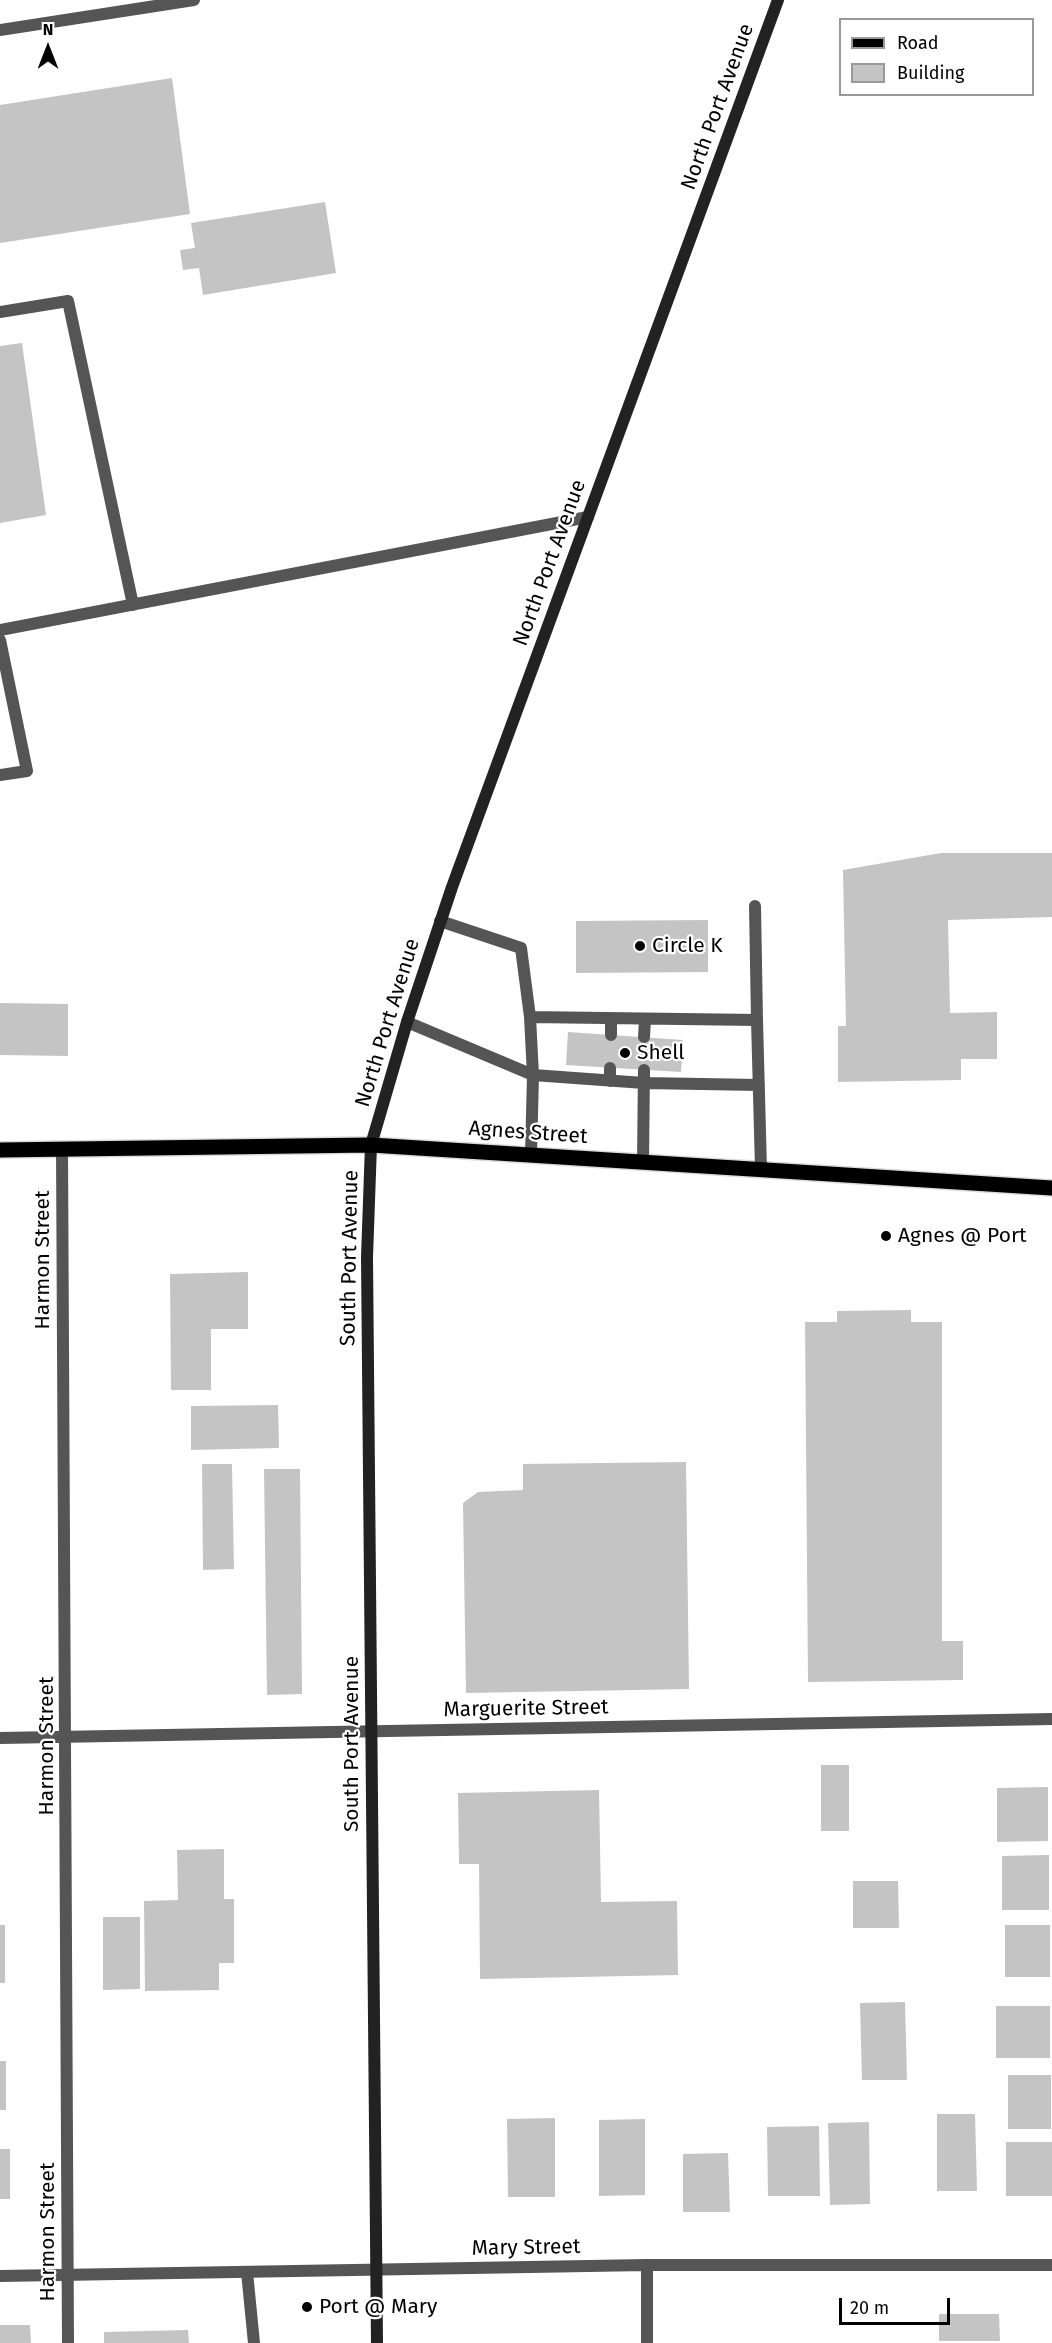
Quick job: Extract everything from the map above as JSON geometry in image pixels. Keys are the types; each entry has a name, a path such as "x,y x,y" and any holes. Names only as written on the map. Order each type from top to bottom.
{"main road":[{"name":"North Port Avenue","path":"372,1145 407,1022 440,921 778,0"},
{"name":"Agnes Street","path":"0,1150 372,1145 1052,1188"},
{"name":"South Port Avenue","path":"372,1145 367,1257 377,2343"}],"street":[{"path":"0,30 194,0"},
{"path":"0,312 68,301 133,605"},
{"path":"0,630 588,517"},
{"path":"0,640 27,771 0,776"},
{"path":"755,906 761,1169"},
{"path":"440,921 521,948 530,1017 533,1075 531,1155"},
{"path":"530,1017 757,1020"},
{"path":"611,1018 611,1035"},
{"path":"644,1037 645,1018"},
{"path":"407,1022 533,1075 610,1081 644,1076 759,1085"},
{"path":"610,1068 610,1081"},
{"path":"643,1162 644,1076"},
{"name":"Harmon Street","path":"62,1148 68,2343"},
{"name":"Marguerite Street","path":"0,1738 1052,1719"},
{"path":"646,2265 647,2343"},
{"name":"Mary Street","path":"0,2276 646,2265 1052,2265"},
{"path":"247,2272 254,2343"}],"building":[{"path":"172,78 190,214 0,243 0,105"},
{"path":"325,202 336,273 203,295 199,268 183,270 180,250 195,248 191,223"},
{"path":"22,343 46,515 0,523 0,346"},
{"path":"941,853 1052,853 1052,917 948,920 950,1013 997,1012 997,1059 961,1059 961,1080 838,1082 838,1026 846,1026 843,870"},
{"path":"708,920 708,972 576,973 576,921"},
{"path":"0,1003 68,1004 68,1056 0,1055"},
{"path":"568,1032 683,1040 681,1072 566,1065"},
{"path":"248,1272 248,1329 211,1329 211,1390 171,1390 170,1274"},
{"path":"911,1310 911,1322 942,1322 942,1641 963,1641 963,1680 808,1682 805,1322 837,1322 837,1311"},
{"path":"278,1405 279,1448 191,1450 191,1406"},
{"path":"686,1462 689,1689 466,1693 463,1503 478,1492 523,1490 523,1464"},
{"path":"202,1464 232,1464 234,1569 203,1570"},
{"path":"264,1469 300,1469 302,1694 267,1695"},
{"path":"821,1765 849,1765 849,1831 821,1831"},
{"path":"1048,1787 1048,1841 997,1842 997,1788"},
{"path":"599,1790 601,1902 677,1901 678,1975 480,1979 479,1864 459,1864 458,1793"},
{"path":"224,1849 224,1899 234,1899 234,1963 219,1963 219,1990 145,1991 144,1901 178,1900 177,1850"},
{"path":"1049,1855 1049,1910 1002,1910 1002,1856"},
{"path":"853,1881 898,1881 899,1928 853,1928"},
{"path":"103,1917 140,1917 140,1989 103,1990"},
{"path":"0,1925 5,1925 5,1983 0,1983"},
{"path":"1005,1925 1050,1925 1050,1977 1005,1977"},
{"path":"905,2002 907,2080 862,2080 860,2003"},
{"path":"996,2006 1050,2006 1050,2058 996,2058"},
{"path":"0,2061 6,2061 6,2110 0,2110"},
{"path":"1008,2075 1051,2075 1051,2129 1008,2129"},
{"path":"937,2114 975,2114 977,2191 937,2191"},
{"path":"555,2118 555,2197 508,2197 507,2119"},
{"path":"645,2119 645,2195 599,2196 599,2120"},
{"path":"869,2122 870,2204 830,2205 828,2123"},
{"path":"819,2126 820,2196 768,2196 767,2127"},
{"path":"1006,2142 1052,2142 1052,2196 1006,2196"},
{"path":"0,2149 10,2149 10,2199 0,2199"},
{"path":"728,2153 730,2212 683,2212 683,2154"},
{"path":"939,2314 999,2314 1000,2341 939,2341"},
{"path":"0,2325 30,2325 31,2343 0,2343"},
{"path":"188,2330 189,2343 104,2343 104,2332"}],"place":[{"name":"Circle K","path":"640,946"},
{"name":"Shell","path":"625,1053"},
{"name":"Agnes @ Port","path":"886,1236"},
{"name":"Port @ Mary","path":"307,2307"}]}
